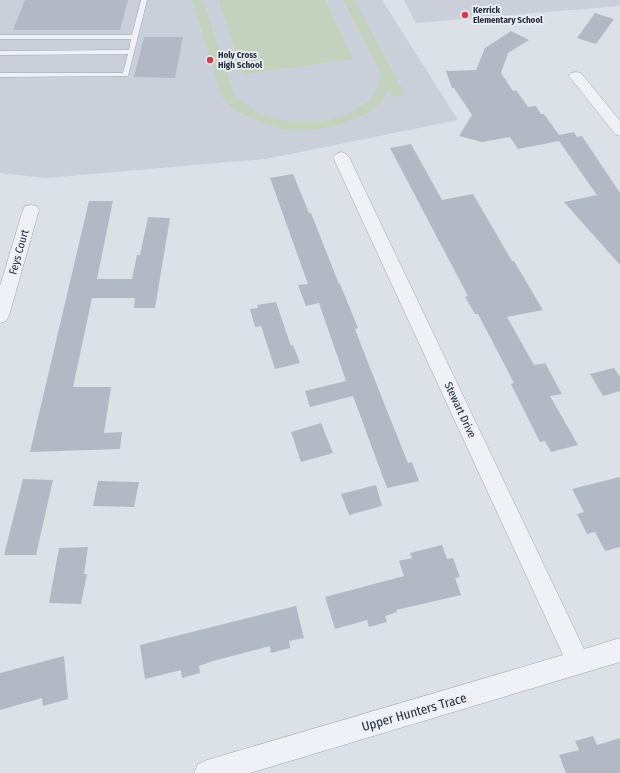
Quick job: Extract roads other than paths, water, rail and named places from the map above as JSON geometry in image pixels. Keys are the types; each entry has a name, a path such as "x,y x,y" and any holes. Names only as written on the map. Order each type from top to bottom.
{"street":[{"path":"576,76 620,131"},
{"name":"Stewart Drive","path":"341,157 578,663"},
{"name":"Feys Court","path":"0,316 31,210"},
{"name":"Upper Hunters Trace","path":"207,773 620,650"}],"lane":[{"path":"0,75 126,75 144,0"},
{"path":"0,37 135,37"},
{"path":"0,53 132,52"}],"place":[{"name":"Kerrick Elementary School","path":"465,15"},
{"name":"Holy Cross High School","path":"210,60"}]}
